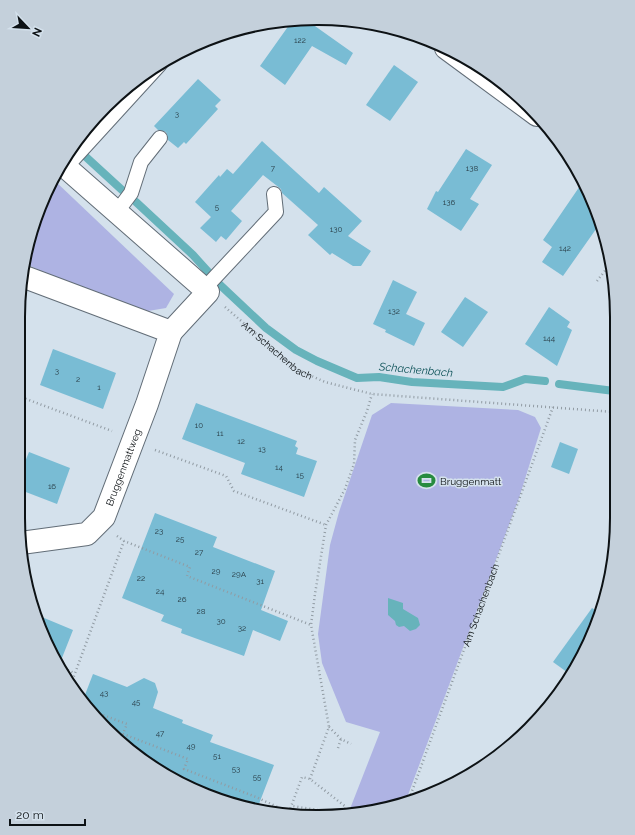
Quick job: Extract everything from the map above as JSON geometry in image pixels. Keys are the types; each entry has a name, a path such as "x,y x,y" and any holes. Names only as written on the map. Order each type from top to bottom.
{"street":[{"path":"66,167 116,213 206,291"},
{"path":"28,278 171,332"},
{"name":"Bruggenmattweg","path":"26,541 88,534 104,518 147,404 171,332 206,291"}],"lane":[{"path":"75,153 142,83"},
{"path":"116,213 131,193 141,162 160,138"},
{"path":"206,291 276,212 274,194"}],"path":[{"path":"597,281 606,270"},
{"name":"Am Schachenbach","path":"206,291 298,370 325,382 372,394 610,412"},
{"path":"310,779 329,727 312,625 326,525 345,489 354,464 355,440 367,411 372,394"},
{"path":"25,399 109,430"},
{"name":"Am Schachenbach","path":"411,794 553,407"},
{"name":"Bruggenmattweg","path":"150,448 226,476 234,491 326,525"},
{"path":"115,534 124,541 190,567 187,576 312,625"},
{"path":"73,678 124,541"},
{"path":"68,670 74,673"},
{"path":"103,715 127,724 122,734 188,759 184,769 256,796 278,807"},
{"path":"329,727 341,739 352,744"},
{"path":"338,748 341,739"},
{"path":"317,810 292,806 302,777 310,779 346,808"}],"shaded area":[{"path":"57,183 174,294 166,308 148,311 54,277 30,266 41,223"},
{"path":"391,403 518,410 535,417 541,428 519,498 408,795 375,804 351,808 380,732 346,722 322,663 318,634 330,545 339,512 372,415"},
{"path":"388,598 403,603 403,609 418,618 420,625 416,629 410,631 404,626 399,627 396,625 395,621 388,615"}],"building":[{"path":"314,25 353,53 346,65 312,46 285,85 260,66 288,27"},
{"path":"394,65 418,82 390,121 366,105"},
{"path":"198,79 221,100 215,106 218,109 186,144 184,142 178,148 168,140 166,132 158,130 154,126"},
{"path":"262,141 319,193 324,187 362,221 348,236 371,251 361,266 353,266 332,253 330,255 308,235 318,225 282,193 281,189 263,175 231,211 242,221 226,240 221,236 216,242 200,228 211,217 195,202 219,175 220,177 227,169 233,174"},
{"path":"466,149 492,165 470,199 479,204 461,231 427,209 436,191 438,192"},
{"path":"579,187 596,229 563,276 542,262 552,247 543,240"},
{"path":"393,280 417,292 406,314 425,323 414,346 385,332 386,330 373,324"},
{"path":"465,297 488,312 463,347 441,332"},
{"path":"549,307 570,322 567,327 572,330 557,366 525,344"},
{"path":"53,349 116,373 103,409 40,385"},
{"path":"196,403 297,441 295,446 298,448 296,454 317,461 304,497 241,474 245,463 182,439"},
{"path":"560,442 578,449 569,474 551,467"},
{"path":"29,452 70,468 57,504 25,492 25,462"},
{"path":"155,513 217,537 213,547 275,571 261,610 288,621 280,641 253,630 244,656 181,633 182,629 161,621 164,615 122,598"},
{"path":"592,608 595,610 580,647 566,672 553,662"},
{"path":"43,617 73,630 61,659"},
{"path":"93,674 127,687 144,678 155,683 158,692 153,708 183,720 182,723 213,735 210,742 274,765 259,804 242,800 206,788 171,771 139,750 111,724 85,696"}],"waterway":[{"name":"Schachenbach","path":"86,157 122,190"},
{"name":"Schachenbach","path":"136,202 193,255 211,275"},
{"name":"Schachenbach","path":"218,283 266,328 296,350 317,361 357,378 379,377 412,382 503,387 525,379 545,381"},
{"name":"Schachenbach","path":"559,384 610,390"}],"place":[{"name":"Bruggenmatt","path":"427,481"}]}
